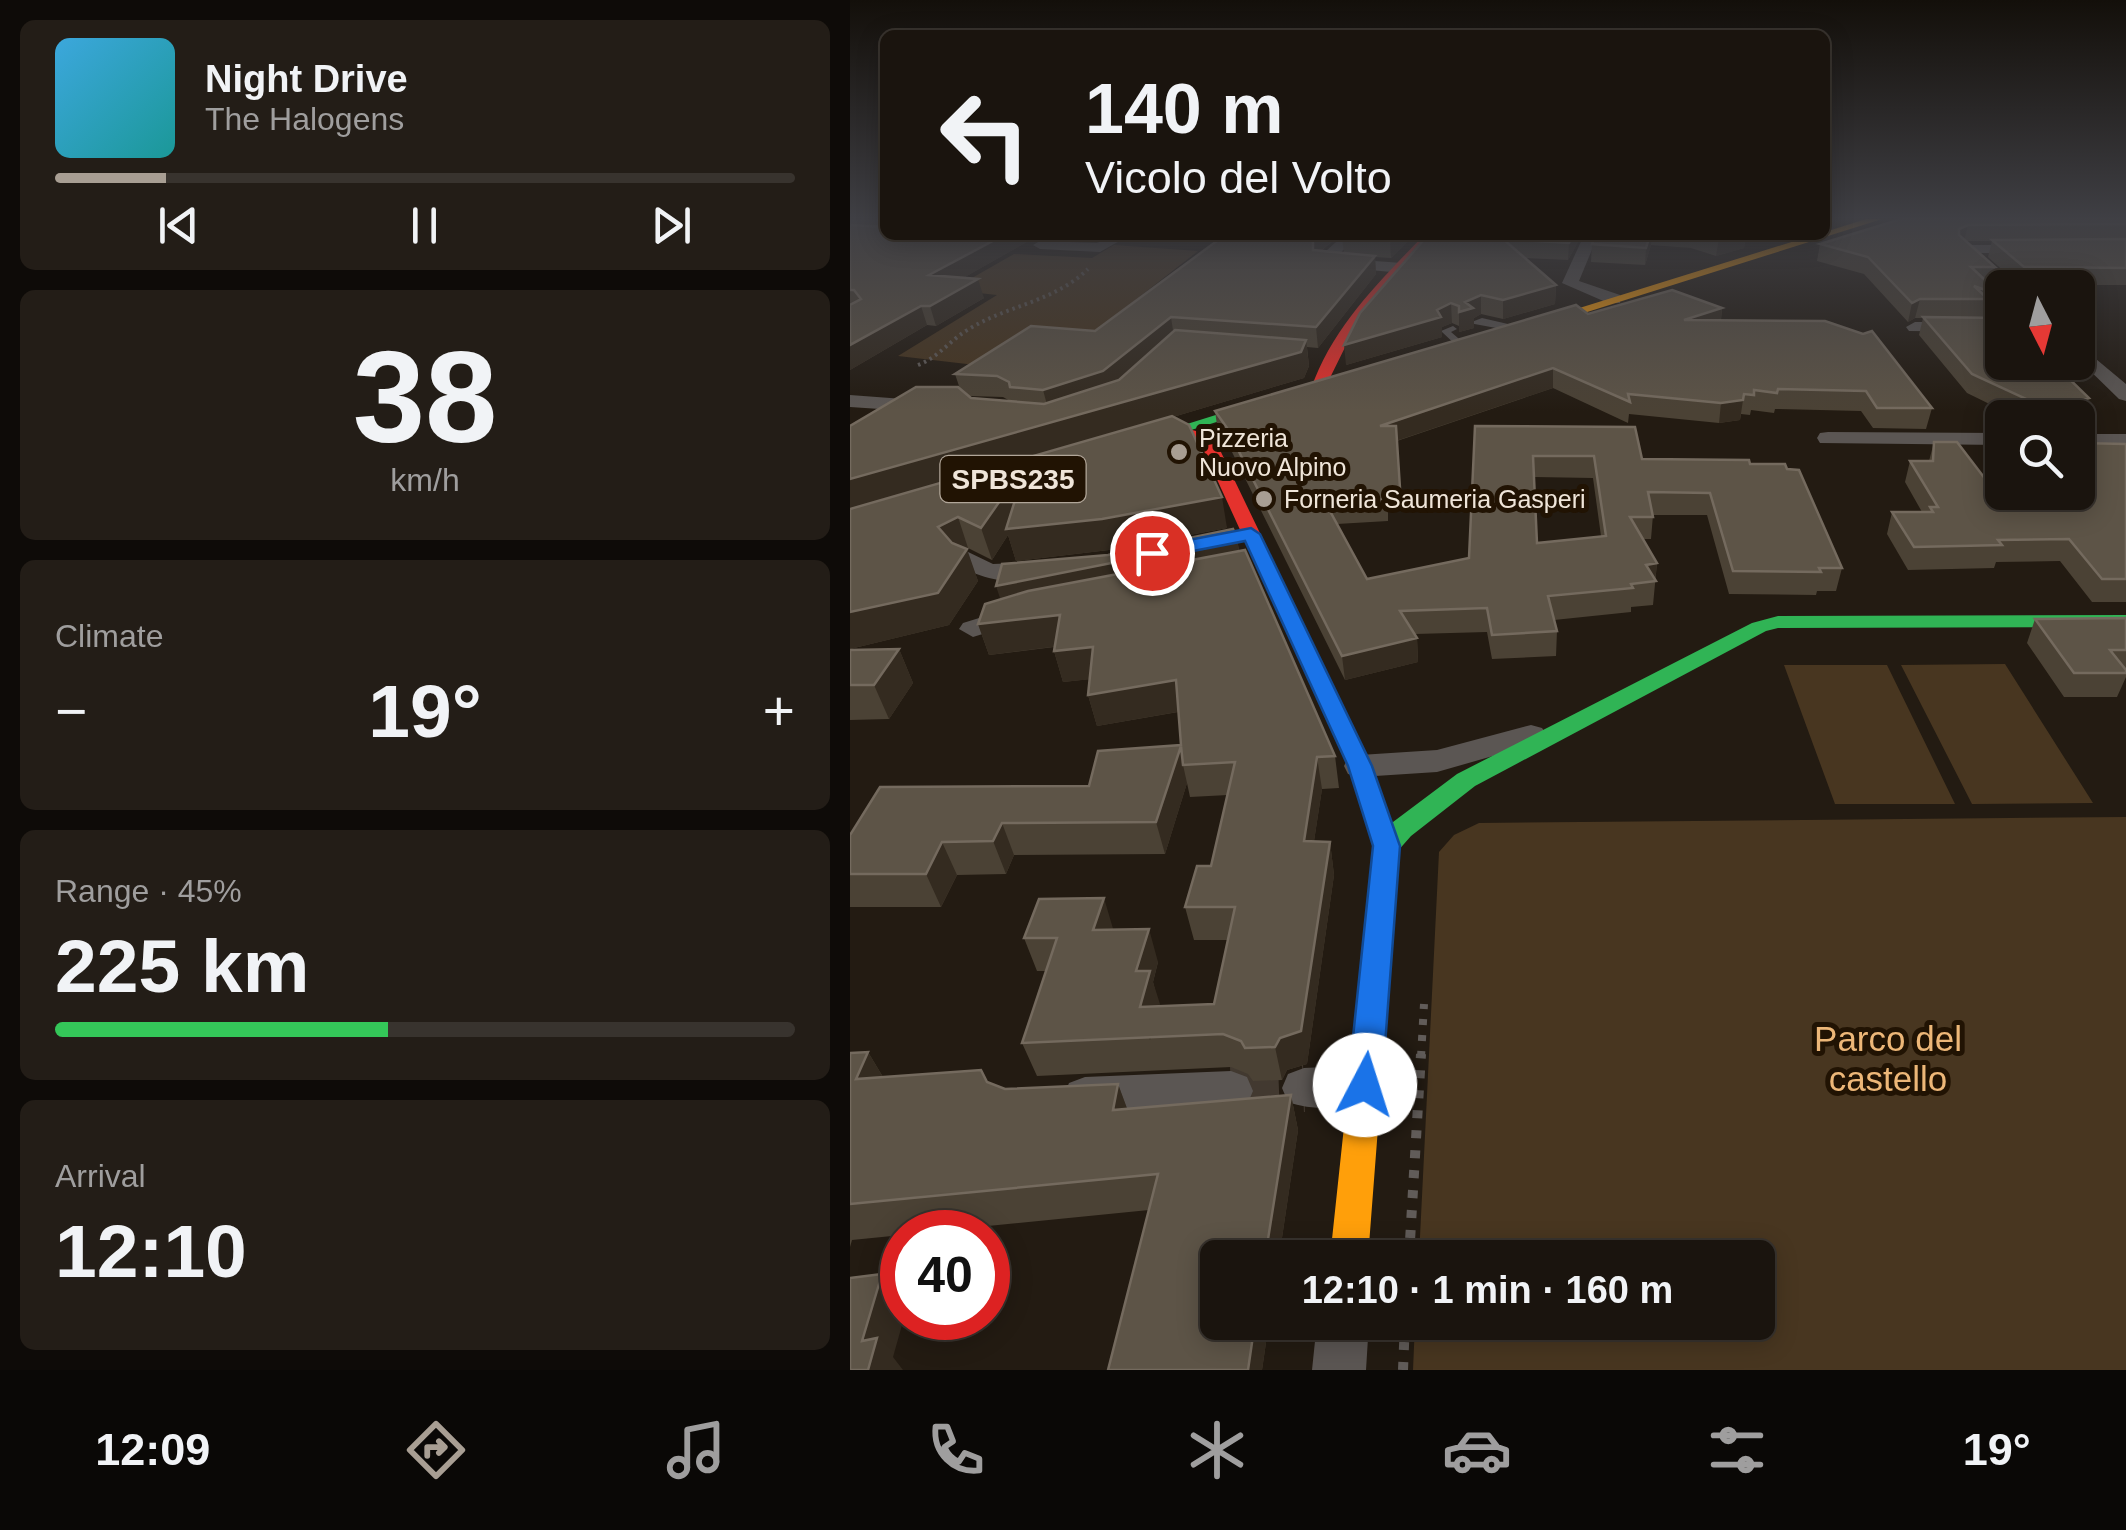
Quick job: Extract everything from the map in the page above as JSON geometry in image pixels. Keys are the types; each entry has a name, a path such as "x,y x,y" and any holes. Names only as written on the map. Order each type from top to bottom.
{"street":[{"path":"1318,389 1319,358 1389,283"},
{"path":"1570,283 1614,299"},
{"path":"1436,354 1458,337 1518,329 1667,283"},
{"path":"1915,327 1985,327"},
{"path":"2095,365 2126,394"},
{"name":"SPBS235","path":"1103,452 1351,379"},
{"path":"850,401 927,404 850,446"},
{"path":"1176,431 1202,437 1212,450 1242,536 1266,565 1360,766 1386,846 1351,1240"},
{"path":"1828,438 1985,439"},
{"path":"2095,440 2126,440"},
{"path":"966,559 981,570 1000,573 1073,568"},
{"path":"1230,572 1266,565"},
{"path":"972,629 1049,607"},
{"path":"1386,846 1466,780 1759,627 1778,622 2126,621"},
{"path":"1377,810 1390,783 1437,761 1590,715"},
{"path":"1360,766 1437,761"},
{"path":"1304,1088 1365,1085"},
{"path":"1041,1100 1231,1091"},
{"path":"1339,1370 1342,1340"}],"lane":[{"path":"1474,323 1482,321 1518,329"}],"path":[{"path":"918,365 942,356 968,330 1070,283"},
{"path":"1410,1240 1426,982"},
{"path":"1402,1370 1404,1340"}],"green space":[{"path":"963,283 1157,283 1074,348 984,366 898,356 997,295 951,290"},
{"path":"2005,664 2093,803 1972,804 1901,665"},
{"path":"1784,665 1887,665 1955,804 1835,804"},
{"name":"Parco del castello","path":"2126,817 2126,1370 1413,1370 1414,1340 1775,1340 1775,1240 1420,1240 1439,852 1454,835 1479,823"}],"building":[{"path":"850,283 971,283 850,345 850,305 861,299 850,290"},
{"path":"1160,283 1353,283 1316,327 1171,317 1103,371 1043,390 1010,387 1009,382 997,376 955,374 1031,326 1095,331"},
{"path":"1386,283 1556,285 1503,300 1481,295 1465,302 1473,308 1459,312 1459,306 1451,303 1437,310 1441,317 1344,345 1360,313"},
{"path":"1893,283 1985,283 1985,290 1974,286 1985,299 1920,299 1912,303"},
{"path":"1672,290 1722,308 1684,320 1825,321 1863,334 1872,331 1932,408 1877,408 1866,391 1778,389 1777,393 1754,390 1754,395 1744,394 1743,400 1721,403 1628,394 1630,402 1553,368 1380,426 1396,426 1400,488 1387,489 1387,499 1325,502 1367,579 1469,558 1475,426 1635,427 1642,459 1785,464 1787,469 1799,470 1842,568 1819,568 1821,572 1733,571 1710,493 1648,492 1653,517 1630,517 1657,563 1646,565 1656,581 1631,584 1633,588 1548,596 1557,631 1492,635 1487,608 1400,611 1417,638 1342,656 1215,411 1576,305 1588,314","holes":["1533,456 1594,456 1606,536 1537,543"]},
{"path":"1923,317 1985,318 1985,380 1972,374"},
{"path":"1175,330 1306,340 1301,352 850,479 850,426 916,387 958,387 971,398 1044,404 1119,380"},
{"path":"1985,380 2070,380 2089,398 2082,400 2028,400"},
{"path":"1172,416 1189,425 1222,497 1102,519 1006,529 1027,462 981,528 958,517 938,527 952,543 967,549 938,593 850,612 850,509"},
{"path":"1934,442 1957,442 1985,479 1985,510 2095,510 2095,443 2126,444 2126,579 2102,579 2069,539 1914,547 1892,512 1933,512 1930,507 1938,507 1910,461 1933,461"},
{"path":"1233,529 1237,538 996,586 1002,564 1108,555"},
{"path":"1245,550 1335,756 1317,757 1304,841 1330,842 1301,1031 1280,1038 1275,1047 1245,1048 1241,1041 1223,1034 1022,1043 1057,938 1024,938 1039,899 1104,898 1093,930 1149,929 1136,971 1150,971 1140,1007 1214,1004 1235,907 1185,907 1197,866 1211,866 1235,762 1183,765 1181,746 1156,822 1002,823 993,841 942,842 926,874 850,874 850,835 880,787 1089,786 1098,751 1181,745 1176,680 1088,695 1093,647 1054,651 1060,615 978,624 985,604 1028,591"},
{"path":"2126,618 2126,650 2110,650 2126,673 2074,673 2035,619"},
{"path":"899,649 874,685 850,685 850,650"},
{"path":"868,1052 856,1079 981,1070 987,1082 1005,1089 1118,1084 1113,1110 1291,1095 1268,1240 1200,1240 1200,1340 1252,1340 1248,1370 1108,1370 1158,1174 850,1204 850,1053"},
{"path":"880,1274 862,1341 877,1338 868,1370 850,1370 850,1278"}],"tunnel":[{"path":"1231,1091 1304,1088"}],"traffic: fast":[{"path":"1128,445 1275,401"},
{"path":"1387,846 1402,829 1466,780 1759,627 1778,622 2126,621"}],"traffic: slow":[{"path":"1522,328 1669,283"},
{"path":"1351,1240 1380,920"}],"traffic: jam":[{"path":"1318,389 1337,345 1385,283"},
{"path":"1176,431 1202,437 1212,450 1360,766 1387,846 1380,920"}],"place":[{"name":"Pizzeria Nuovo Alpino","path":"1179,452"},
{"name":"Forneria Saumeria Gasperi","path":"1264,499"}],"route":[{"path":"1152,553 1251,534 1336,723 1360,766 1386,846 1365,1085"}]}
